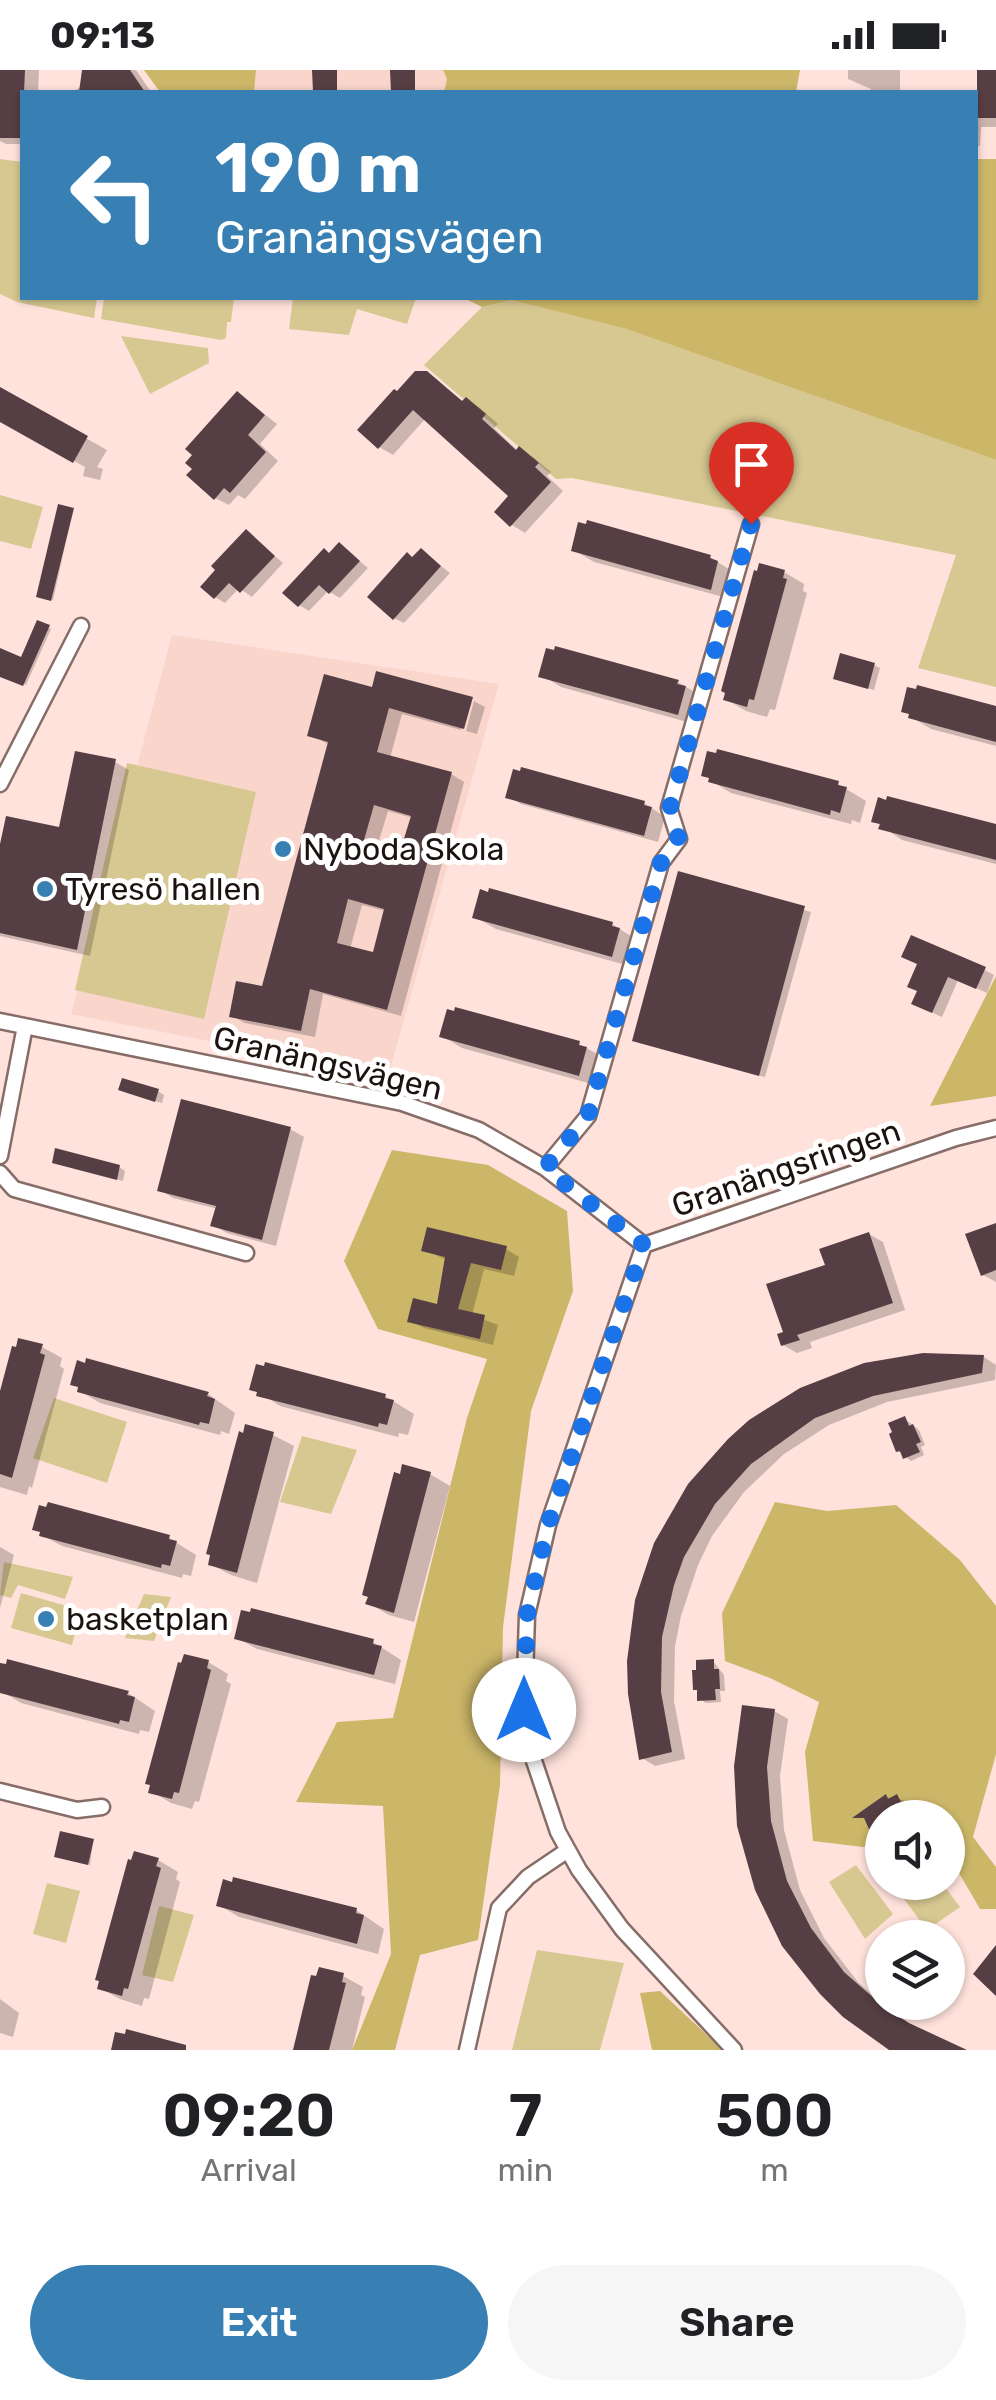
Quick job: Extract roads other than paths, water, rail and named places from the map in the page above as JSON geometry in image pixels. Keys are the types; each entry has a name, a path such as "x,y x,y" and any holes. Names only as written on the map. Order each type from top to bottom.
{"street":[{"path":"545,1168 588,1116 661,863 679,840 670,808 751,524"},
{"path":"0,784 82,626"},
{"name":"Granängsvägen","path":"0,1020 402,1103 479,1130 545,1168 644,1245"},
{"path":"0,1156 24,1026"},
{"name":"Granängsringen","path":"734,2050 622,1929 558,1832 529,1746 524,1710 527,1615 548,1525 644,1245 956,1138 996,1128"},
{"path":"2,1177 14,1188 246,1253"},
{"path":"0,1791 77,1810 102,1807"},
{"path":"467,2050 499,1908 528,1877 568,1850"}],"place":[{"name":"Nyboda Skola","path":"283,849"},
{"name":"Tyresö hallen","path":"45,889"},
{"name":"basketplan","path":"46,1619"}]}
